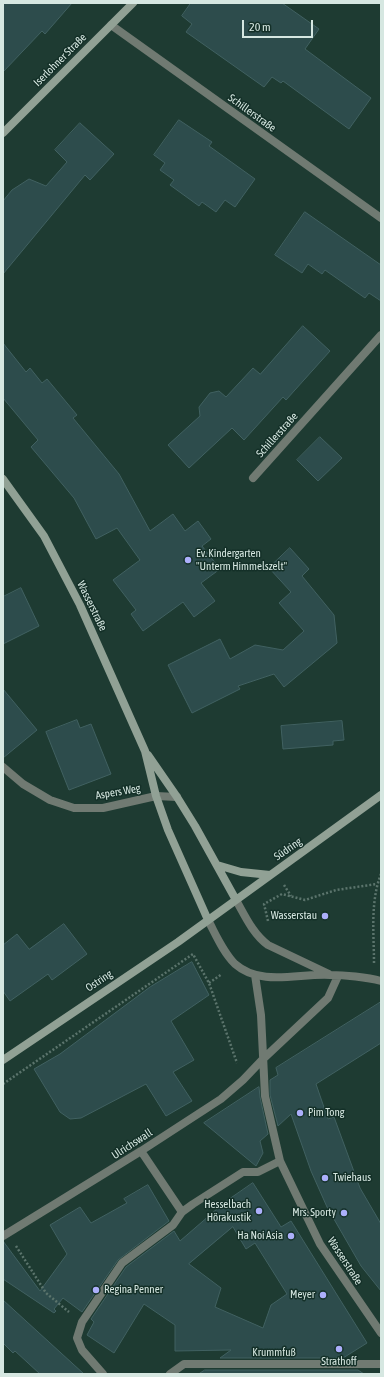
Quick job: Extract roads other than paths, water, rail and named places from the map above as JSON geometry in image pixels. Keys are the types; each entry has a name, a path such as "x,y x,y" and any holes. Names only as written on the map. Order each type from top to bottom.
{"main road":[{"name":"Iserlohner Straße","path":"3,133 133,3"},
{"name":"Wasserstraße","path":"3,479 44,536 80,605 145,752 156,796 168,830 208,920"},
{"name":"Wasserstraße","path":"145,752 177,797 236,900"},
{"name":"Südring","path":"208,920 381,796"},
{"path":"217,865 241,872 270,875"},
{"name":"Ostring","path":"3,1060 178,942 208,920"}],"street":[{"name":"Schillerstraße","path":"111,25 381,218"},
{"name":"Schillerstraße","path":"253,478 381,335"},
{"name":"Aspers Weg","path":"3,767 23,784 50,800 74,808 103,808 156,796 177,797"},
{"path":"236,900 254,932 262,941 334,975"},
{"path":"208,920 225,952 235,964 255,975 275,977 334,975 377,980"},
{"name":"Wasserstraße","path":"255,975 261,1015 265,1096 280,1161 320,1244 381,1333"},
{"path":"263,1059 328,998 334,975"},
{"name":"Ulrichswall","path":"5,1234 141,1151 221,1099 243,1080 263,1059"},
{"path":"141,1151 182,1212"},
{"path":"103,1374 82,1350 77,1338 82,1322 122,1263 173,1225 182,1212 244,1172 258,1172 280,1161"},
{"name":"Krummfuß","path":"170,1374 184,1364 381,1364"}],"place":[{"name":"Ev. Kindergarten \"Unterm Himmelszelt\"","path":"188,560"},
{"name":"Wasserstau","path":"325,916"},
{"name":"Pim Tong","path":"300,1113"},
{"name":"Twiehaus","path":"325,1178"},
{"name":"Hesselbach Hörakustik","path":"259,1211"},
{"name":"Mrs. Sporty","path":"344,1213"},
{"name":"Ha Noi Asia","path":"291,1236"},
{"name":"Regina Penner","path":"96,1290"},
{"name":"Meyer","path":"323,1295"},
{"name":"Strathoff","path":"339,1349"}]}
